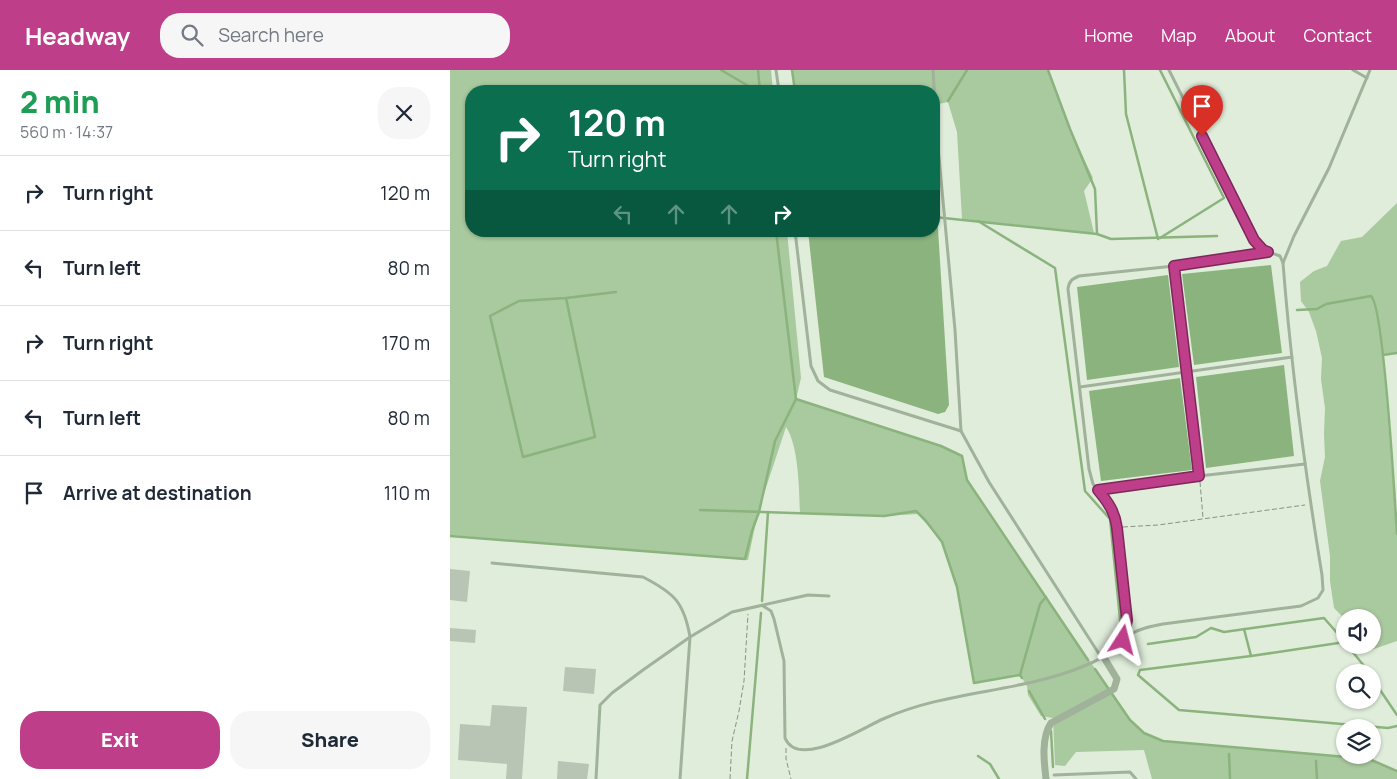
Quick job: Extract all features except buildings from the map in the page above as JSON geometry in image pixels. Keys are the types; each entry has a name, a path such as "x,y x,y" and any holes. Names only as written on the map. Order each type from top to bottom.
{"street":[{"path":"1046,779 1045,742 1047,730 1051,723 1114,689 1117,679 1103,657"}],"lane":[{"path":"776,70 777,85"},
{"path":"933,70 933,85"},
{"path":"763,606 771,611 774,619 784,662 787,742 795,749 806,751 885,718 934,701 1042,681 1084,667 1103,657 1131,634 1146,627 1301,606 1316,601 1322,590 1292,357 1283,263 1280,256 1263,250 1254,240 1169,70"},
{"path":"1353,70 1367,78"},
{"path":"1283,263 1294,236 1329,168 1370,70"},
{"path":"940,184 955,330 961,431 989,482 1103,657"},
{"path":"796,237 811,366 818,381 830,390 961,431"},
{"path":"1123,640 1127,620 1117,528 1110,504 1093,484 1089,469 1068,289 1069,283 1080,276 1174,266 1268,252"},
{"path":"1174,266 1199,476"},
{"path":"1080,387 1292,357"},
{"path":"1098,490 1305,464"},
{"path":"492,563 643,577 663,587 678,601 686,618 690,637 680,779"},
{"path":"596,779 600,705 612,693 690,637 732,612 808,596 829,596"},
{"path":"1054,775 1130,772 1136,779"}],"path":[{"path":"1199,476 1203,518"},
{"path":"1117,528 1158,525 1310,504"},
{"path":"730,779 732,741 744,681 748,608"},
{"path":"786,738 786,759 791,779"}],"shaded area":[{"path":"450,70 771,70 772,85 465,85 465,237 788,237 801,378 796,399 941,446 962,456 967,480 1130,720 1144,733 1163,741 1336,756 1336,764 1381,764 1397,771 1397,779 1152,779 1144,750 1076,752 1065,766 1055,765 1053,718 1041,716 1028,695 1027,686 1020,675 974,683 957,588 942,542 918,514 884,516 800,513 796,456 794,445 786,427 758,512 748,560 450,535"},
{"path":"792,70 1048,70 1070,129 1093,178 1084,191 1094,233 962,219 957,132 948,102 940,104 940,85 794,85"},
{"path":"1397,203 1397,353 1383,355 1397,534 1397,641 1381,647 1381,609 1336,610 1334,608 1330,581 1330,556 1320,481 1325,457 1325,408 1321,379 1322,358 1316,331 1309,312 1301,301 1300,282 1314,271 1327,266 1341,241 1362,237"},
{"path":"809,237 938,237 949,405 945,412 938,414 824,377"},
{"path":"1271,265 1282,353 1194,365 1182,274"},
{"path":"1168,275 1179,367 1087,380 1077,287"},
{"path":"1284,365 1294,456 1206,468 1196,377"},
{"path":"1180,378 1192,470 1101,481 1089,391"}],"waterway":[{"path":"721,70 747,85"},
{"path":"758,70 759,85"},
{"path":"792,70 794,85"},
{"path":"948,101 967,70"},
{"path":"1048,70 1095,189 1097,234"},
{"path":"1124,70 1126,114 1158,239"},
{"path":"1160,70 1224,198 1160,238"},
{"path":"940,218 1097,234 1111,239 1217,236"},
{"path":"978,221 1055,268 1085,491 1110,519 1121,629 1110,645 1104,648"},
{"path":"450,536 745,559 759,512 775,441 796,399 777,237"},
{"path":"566,298 595,437 523,457 490,316 519,301 616,292"},
{"path":"1297,310 1317,309 1326,304 1371,296 1376,308 1384,368 1397,534"},
{"path":"1383,355 1397,353"},
{"path":"796,399 941,446 962,456 967,480 1088,660"},
{"path":"700,510 884,516 916,511 942,542 957,587 974,683 1020,675"},
{"path":"762,601 768,512"},
{"path":"1022,678 1020,675 1040,604 1046,597"},
{"path":"747,779 761,613"},
{"path":"1148,644 1196,637 1211,628 1224,632 1324,618 1336,632"},
{"path":"1244,629 1251,656"},
{"path":"1336,643 1140,670 1138,675 1179,710 1388,728 1397,726"},
{"path":"1354,654 1362,664"},
{"path":"1095,669 1130,720 1144,733 1163,741 1369,759 1397,771"},
{"path":"1029,691 1045,719"},
{"path":"1381,691 1397,715"},
{"path":"1051,731 1053,767"},
{"path":"1229,754 1230,779"},
{"path":"978,756 990,764 999,779"},
{"path":"1316,761 1317,779"}],"route":[{"path":"1123,640 1127,620 1117,528 1110,504 1098,490 1199,476 1174,266 1268,252 1258,246 1254,240 1202,136"}]}
